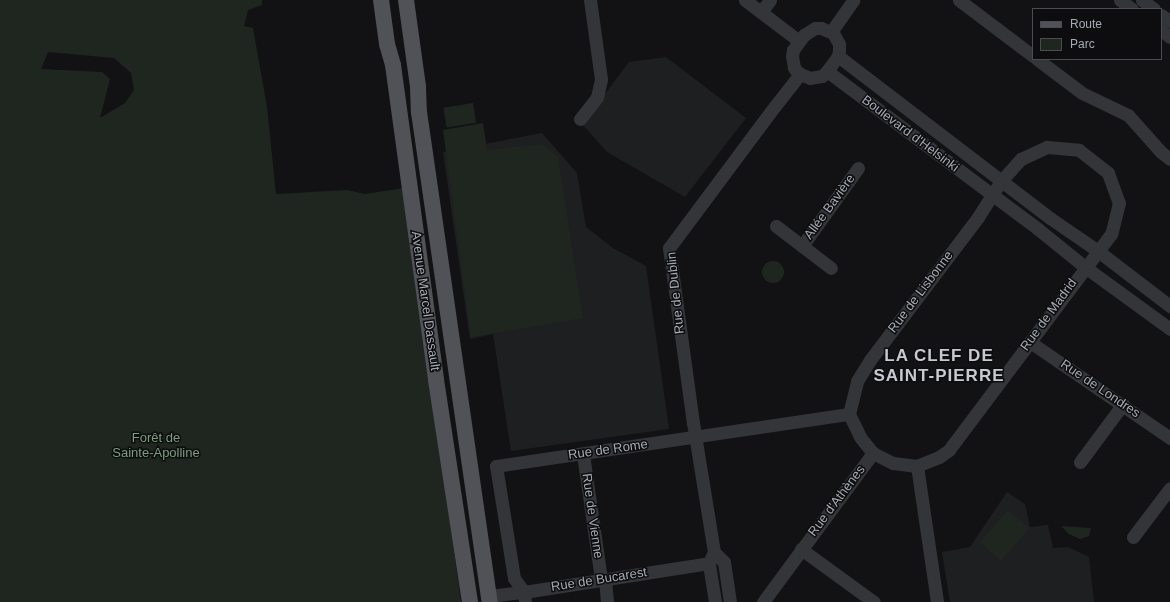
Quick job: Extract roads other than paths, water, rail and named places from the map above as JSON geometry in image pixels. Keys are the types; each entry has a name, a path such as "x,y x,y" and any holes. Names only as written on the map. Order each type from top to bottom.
{"main road":[{"name":"Avenue Marcel Dassault","path":"381,0 393,65 436,380 470,602"},
{"name":"Avenue Marcel Dassault","path":"406,0 418,87 419,112 490,599"}],"street":[{"path":"580,119 597,97 601,79 590,0"},
{"path":"745,0 799,41"},
{"path":"761,12 770,0"},
{"path":"831,32 853,0"},
{"path":"959,0 1032,55"},
{"path":"1120,0 1131,8"},
{"path":"1142,0 1153,8"},
{"path":"815,28 821,28 831,32 837,38 839,44 838,56 827,72 816,78 810,78 800,74 794,68 792,56 793,50 804,34 815,28"},
{"path":"1162,31 1170,37"},
{"name":"Boulevard d'Helsinki","path":"838,56 1001,181 1098,251 1170,306"},
{"path":"1038,60 1082,93 1128,115 1161,152 1170,159"},
{"name":"Boulevard d'Helsinki","path":"827,72 1085,267 1170,329"},
{"name":"Rue de Dublin","path":"715,602 711,557 669,248 800,74"},
{"path":"993,197 1001,181 1022,159 1047,147 1079,150 1108,173 1119,203 1111,234 1085,267"},
{"name":"Allée Bavière","path":"802,246 858,168"},
{"name":"Rue de Lisbonne","path":"849,414 857,381 870,360 993,197"},
{"name":"Allée Bavière","path":"776,226 831,268"},
{"name":"Rue de Madrid","path":"917,466 939,457 949,450 1085,267"},
{"name":"Rue de Londres","path":"1030,342 1123,404 1170,438"},
{"path":"1080,462 1123,404"},
{"path":"849,414 860,437 873,453 893,463 917,466 937,602"},
{"name":"Rue de Rome","path":"525,597 514,578 496,466 695,438 849,414"},
{"name":"Rue d'Athènes","path":"763,602 873,453"},
{"name":"Rue de Vienne","path":"583,454 607,602"},
{"path":"1133,537 1170,488"},
{"path":"801,549 874,602"},
{"name":"Rue de Bucarest","path":"490,599 525,597 711,557"},
{"name":"Rue de Dublin","path":"711,557 724,562 730,602"}],"district":[{"name":"LA CLEF DE SAINT-PIERRE","path":"939,366"}],"park label":[{"name":"Forêt de Sainte-Apolline","path":"156,446"}]}
